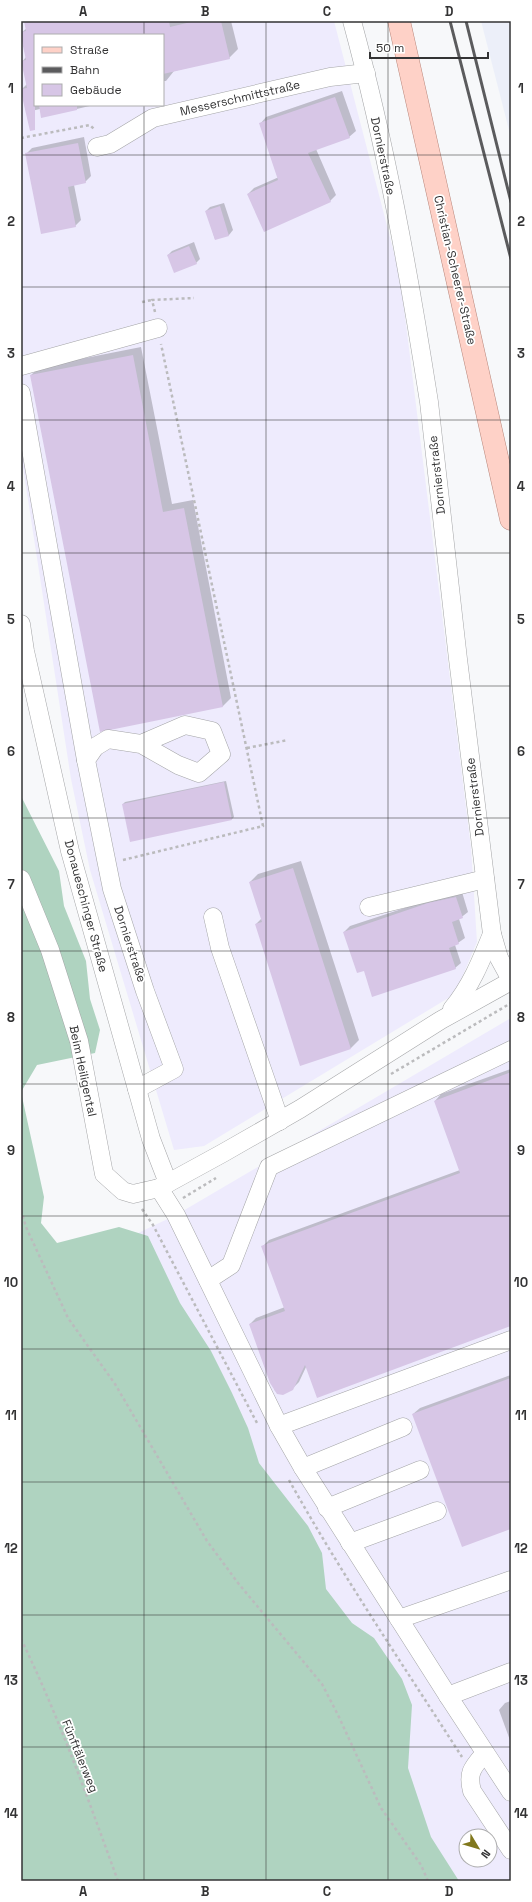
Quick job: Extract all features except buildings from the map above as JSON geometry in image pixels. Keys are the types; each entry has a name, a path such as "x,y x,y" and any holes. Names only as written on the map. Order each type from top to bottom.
{"main road":[{"name":"Christian-Scheerer-Straße","path":"399,21 511,519"}],"street":[{"name":"Dornierstraße","path":"164,1186 280,1121 441,1020 511,980 499,958 492,934 429,402 411,288 366,73 352,21"},
{"name":"Messerschmittstraße","path":"104,145 153,118 330,77 366,73"},
{"path":"21,366 158,328"},
{"name":"Dornierstraße","path":"21,393 106,863 112,888 145,991 174,1069 137,1089"},
{"name":"Donaueschinger Straße","path":"21,624 25,651 70,851 164,1186 176,1215 278,1426 327,1508 511,1792"},
{"path":"88,767 95,747 108,739 141,744"},
{"name":"Beim Heiligental","path":"21,879 50,950 79,1041 104,1174 123,1191 133,1194 164,1186"},
{"path":"369,908 485,879"},
{"path":"213,917 220,948 280,1121"},
{"name":"Dornierstraße","path":"441,1020 464,994 475,975 492,934"},
{"path":"208,1280 231,1266 269,1167 511,1050"},
{"path":"278,1426 511,1340"},
{"path":"303,1468 403,1427"},
{"path":"327,1508 420,1470"},
{"path":"350,1543 437,1511"},
{"path":"399,1619 511,1580"},
{"path":"448,1696 511,1672"},
{"path":"485,1753 471,1770 469,1780 472,1791 511,1850"}],"path":[{"path":"21,138 90,125 104,145"},
{"path":"142,302 152,300 194,298"},
{"path":"106,863 263,826 152,300"},
{"path":"247,748 288,740"},
{"path":"21,1210 26,1227 68,1318 115,1384 207,1542 322,1684 381,1808 421,1865 428,1881"},
{"name":"Fünftälerweg","path":"21,1639 38,1674 84,1788 118,1881"}],"shaded area":[{"path":"21,21 334,21 400,276 471,848 477,942 455,994 204,1146 174,1150 90,870 71,779 21,454"},
{"path":"481,21 511,21 511,138"},
{"path":"511,1018 511,1881 444,1881 136,1234 176,1215"}],"green space":[{"path":"21,796 59,871 64,906 86,961 90,999 100,1030 95,1053 37,1065 21,1092"},
{"path":"21,1092 44,1197 41,1223 57,1243 119,1227 148,1236 180,1303 211,1351 232,1393 248,1428 259,1463 308,1526 322,1553 326,1589 352,1623 374,1638 402,1679 412,1705 408,1768 431,1837 459,1881 21,1881"}],"railway":[{"path":"450,21 511,259"},
{"path":"466,21 511,202"}]}
